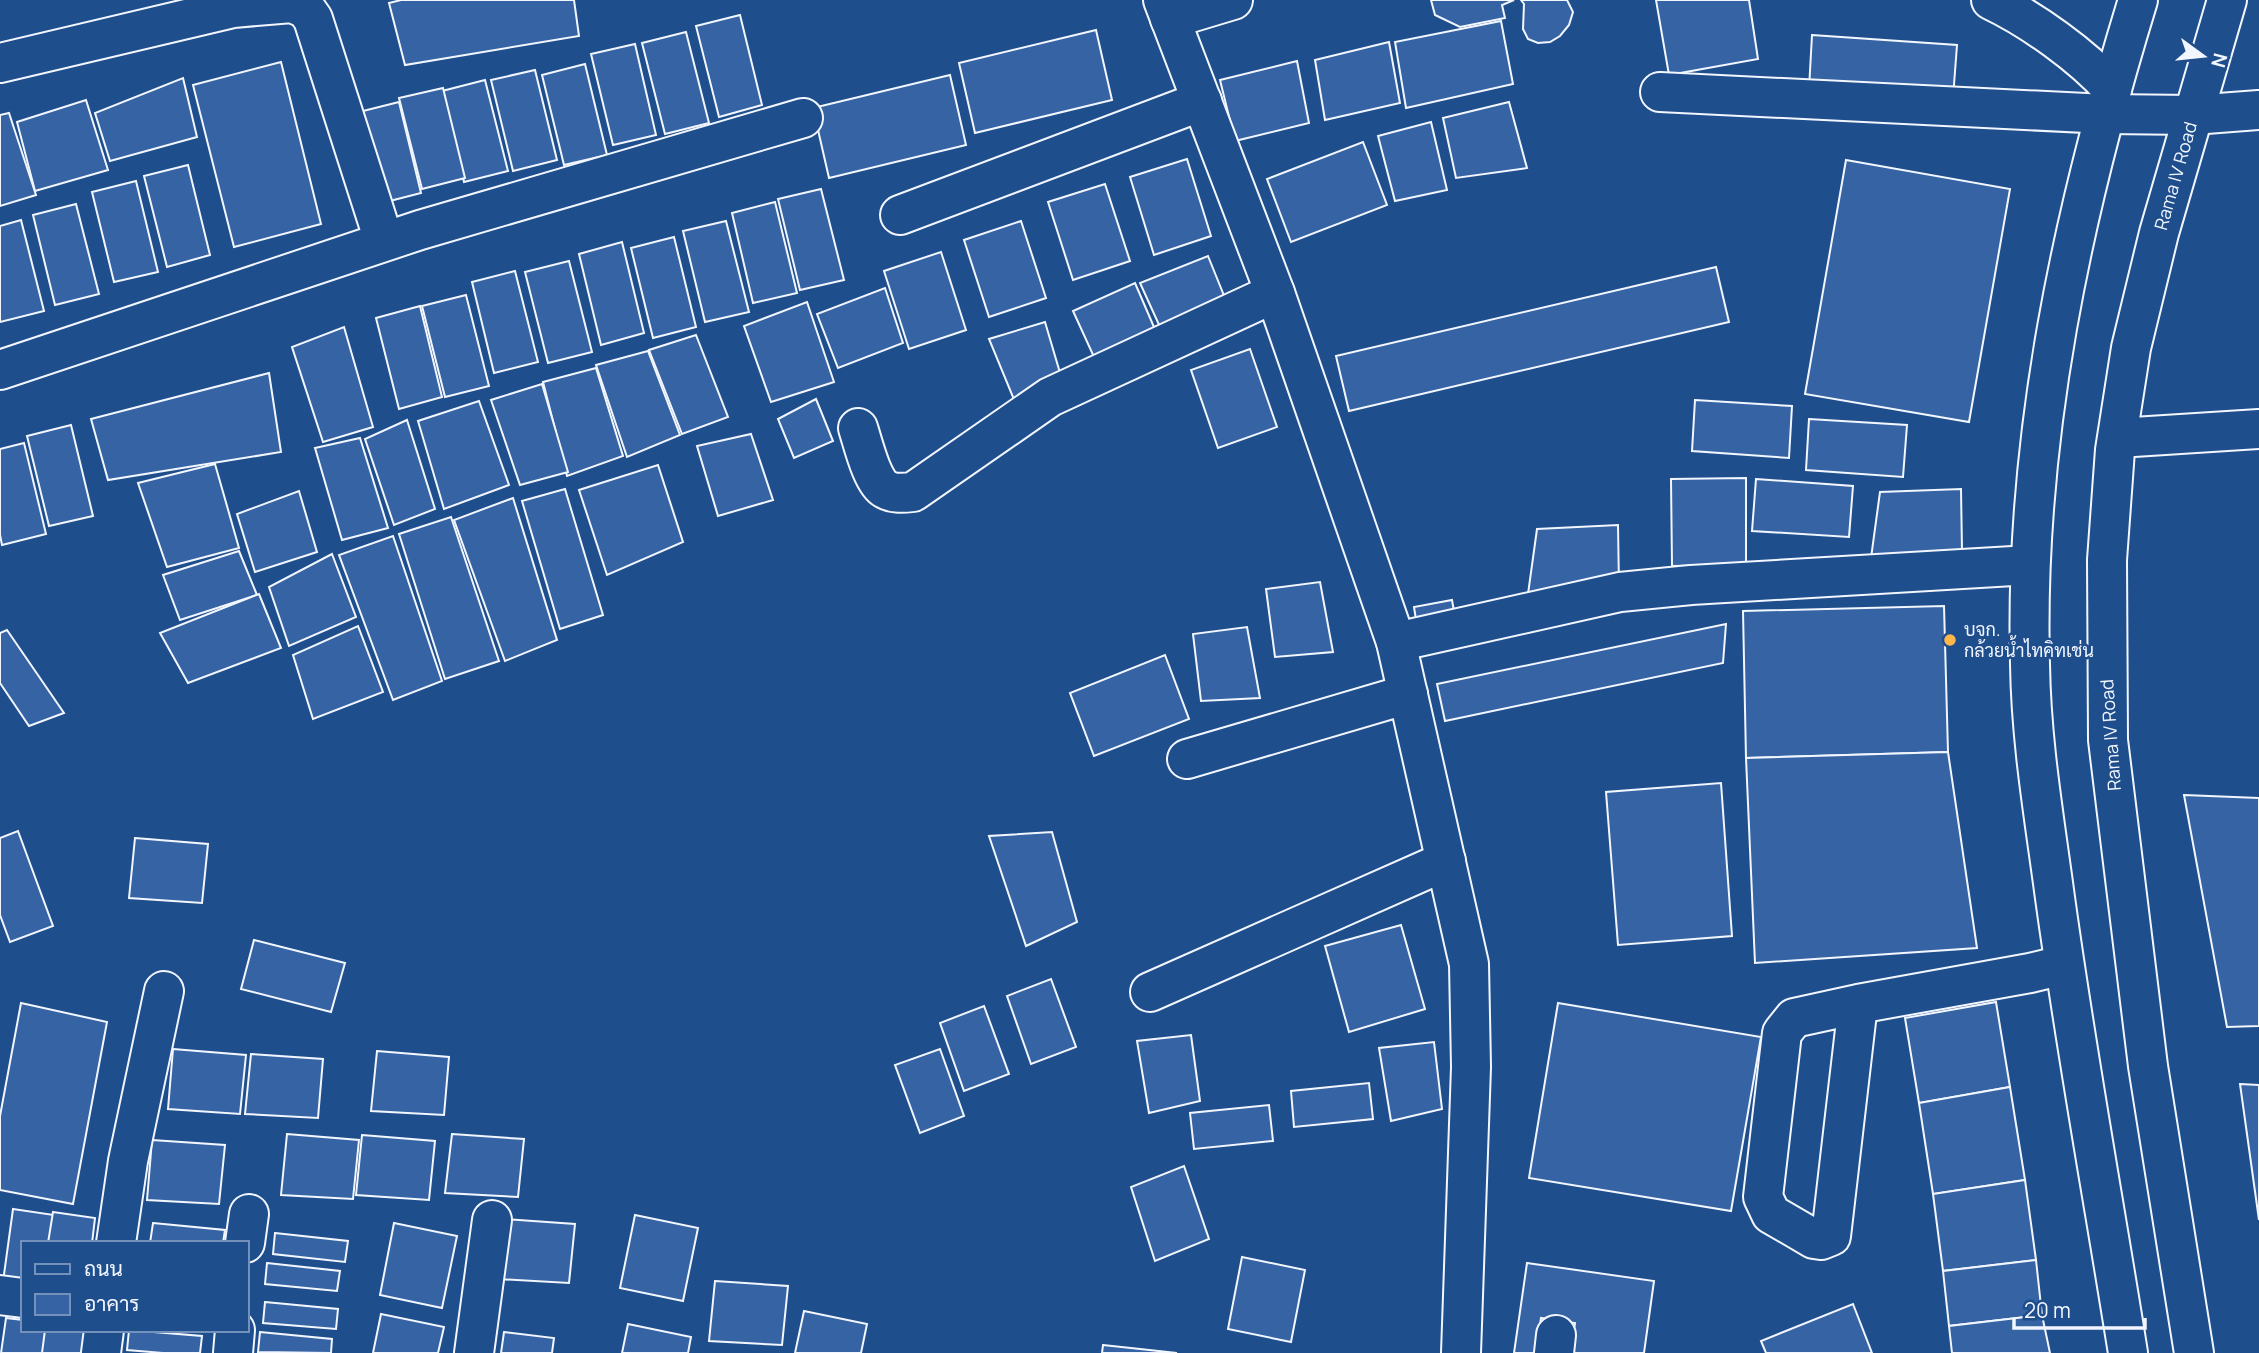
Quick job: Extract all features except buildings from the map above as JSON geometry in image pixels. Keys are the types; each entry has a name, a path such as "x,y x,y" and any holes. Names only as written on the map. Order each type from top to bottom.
{"street":[{"path":"1233,0 1167,10 1275,293 1396,642 1469,964 1471,1068 1461,1353"},
{"path":"1991,0 2018,13 2094,68 2109,101"},
{"path":"2128,1353 2063,965 2035,756 2030,665 2030,565 2039,451 2052,354 2072,248 2138,0"},
{"name":"Rama IV Road","path":"2194,1353 2148,1066 2108,740 2107,560 2118,438 2131,348 2159,233 2227,0"},
{"path":"0,63 233,8 292,3 306,9 313,19 384,241"},
{"path":"1660,92 2109,101 2193,115 2259,110"},
{"path":"900,215 1202,102"},
{"path":"0,370 384,241 803,118"},
{"path":"858,428 877,483 886,490 898,493 913,492 1049,397 1275,293"},
{"path":"2118,438 2259,429"},
{"path":"1396,642 1620,592 1691,585 2030,565"},
{"path":"1187,759 1408,694"},
{"path":"1150,992 1446,861"},
{"path":"1858,1004 1831,1236 1821,1240 1814,1239 1771,1214 1763,1197 1782,1033 1794,1018 1858,1004 2030,973 2063,965"},
{"path":"116,1241 128,1161 164,991"},
{"path":"474,1353 492,1220"},
{"path":"0,1295 21,1298"},
{"path":"101,1353 104,1332"},
{"path":"233,1353 235,1332"}],"place":[{"name":"บจก. กล้วยน้ำไทคิทเช่น","path":"1950,640"}]}
